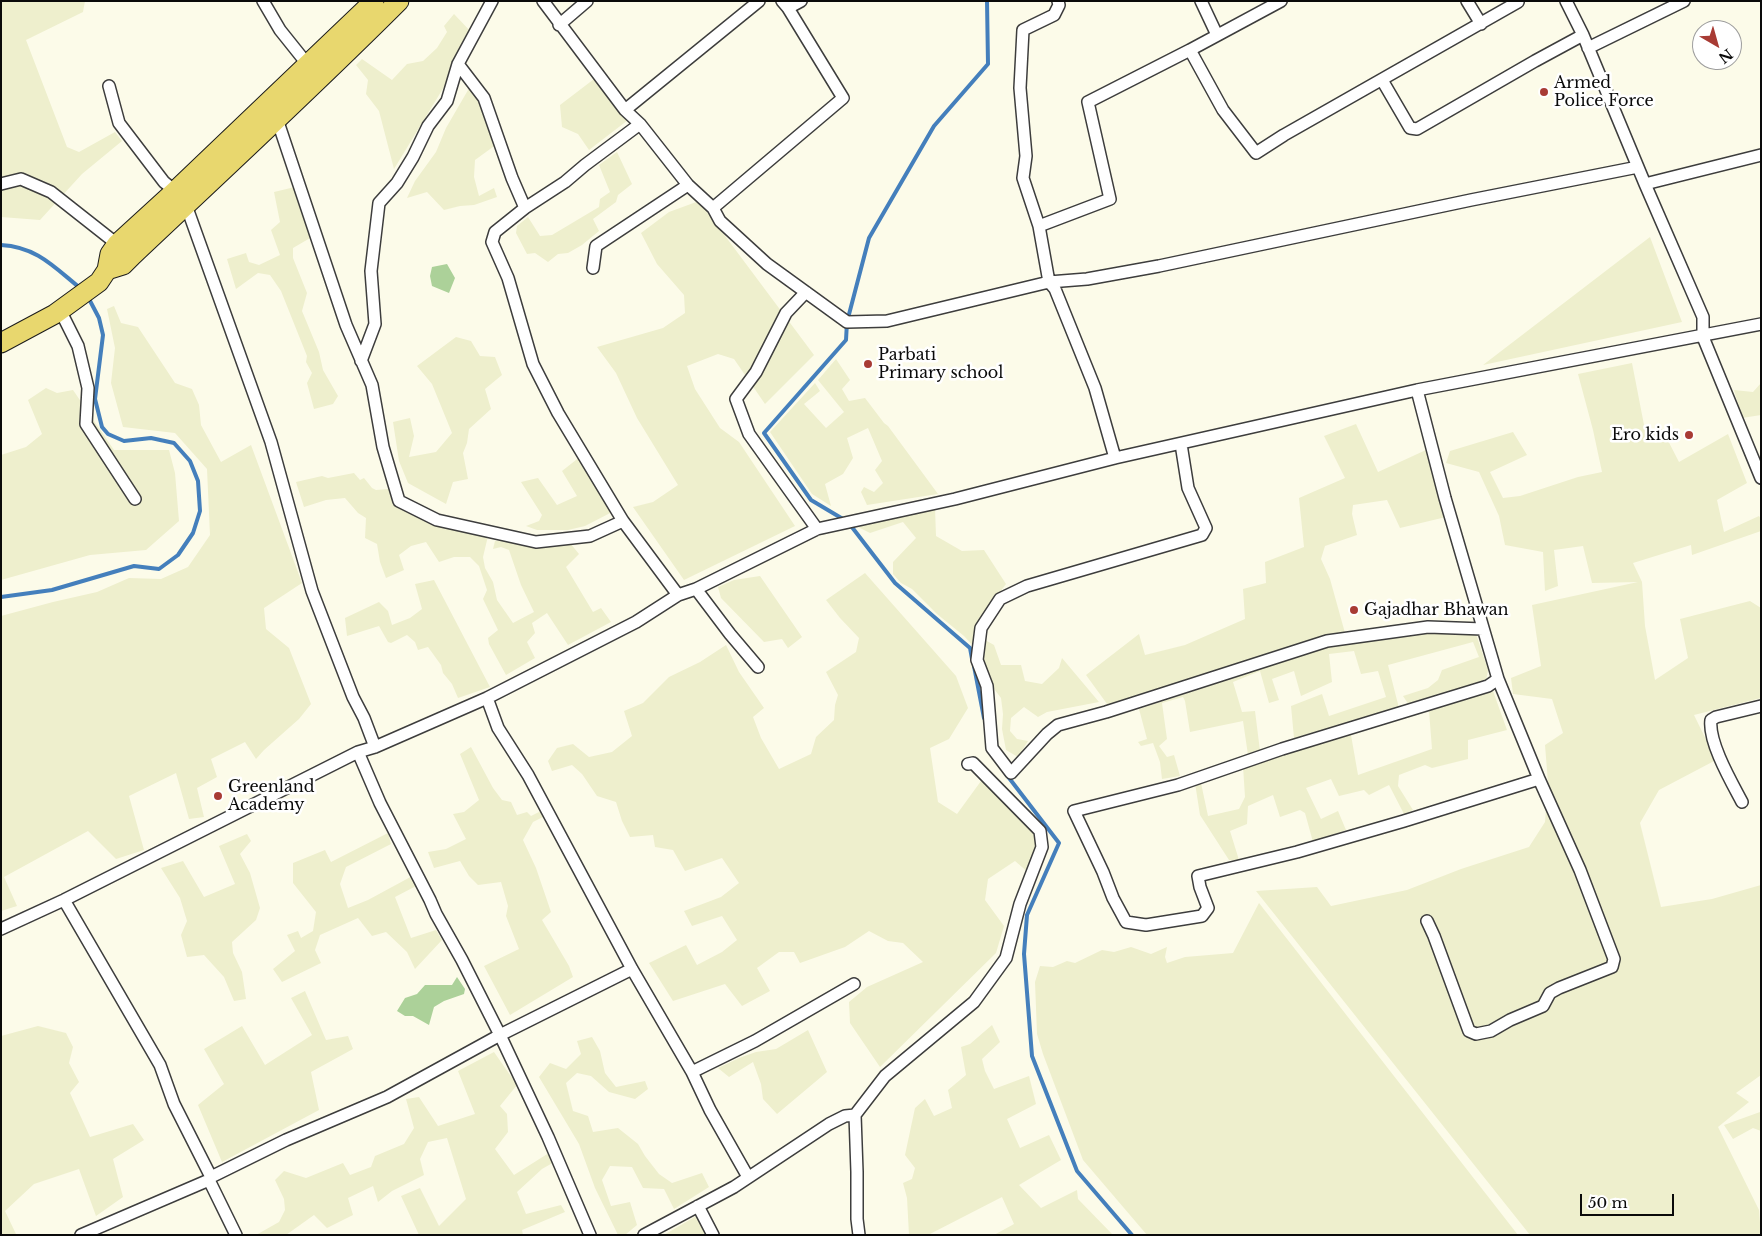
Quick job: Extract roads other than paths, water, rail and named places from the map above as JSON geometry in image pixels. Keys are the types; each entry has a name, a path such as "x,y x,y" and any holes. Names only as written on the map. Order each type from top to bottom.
{"main road":[{"path":"108,270 122,265 181,198 308,65 374,1"},
{"path":"1,343 60,310 99,282 108,270 110,254 117,244 181,198 212,183 320,80 399,1"}],"street":[{"path":"263,1 280,30 308,65"},
{"path":"361,361 375,324 371,272 379,203 397,183 428,126 447,101 458,64 492,1"},
{"path":"543,1 559,25 625,110 640,124 688,185 713,208 720,221 767,264 846,322 887,321 1048,282 1087,279 1159,266 1480,198 1638,167"},
{"path":"559,25 587,1"},
{"path":"625,110 759,1"},
{"path":"713,208 843,98 785,5 801,1"},
{"path":"1058,1 1060,5 1054,15 1023,30 1020,88 1026,156 1023,178 1039,226 1048,282 1055,288 1095,388 1115,458"},
{"path":"1201,1 1217,35"},
{"path":"1039,226 1110,199 1088,102 1281,1"},
{"path":"1467,1 1481,24"},
{"path":"1566,1 1583,35 1703,317 1703,337 1761,478"},
{"path":"1588,48 1684,1"},
{"path":"1190,50 1223,110 1256,153 1284,135 1518,2"},
{"path":"1382,80 1410,128 1417,129 1534,61 1583,35"},
{"path":"458,64 484,98 512,178 525,208"},
{"path":"109,86 119,122 164,182 181,198 270,442 312,591 353,697 364,718 375,747"},
{"path":"277,119 346,325 372,384 383,446 399,501 437,520 536,542 590,536 623,521"},
{"path":"640,124 566,182 525,208 495,232 492,242 508,278 533,364 558,413 623,521 678,595"},
{"path":"1645,184 1761,156"},
{"path":"1,184 21,180 51,192 117,244"},
{"path":"593,268 596,246 688,185"},
{"path":"806,292 786,313 756,372 736,400 749,434 817,529"},
{"path":"60,310 78,346 88,388 86,424 135,499"},
{"path":"1,929 64,900 358,752 375,747 487,698 636,622 678,595 696,589 817,529 956,499 1115,458 1417,390 1703,337 1761,324"},
{"path":"1417,390 1482,629 1498,680 1539,779 1580,870 1614,959 1612,967 1559,988 1550,994 1543,1006 1510,1020 1491,1031 1476,1034 1469,1031 1427,921"},
{"path":"1181,444 1188,488 1206,528 1202,535 1027,586 1000,599 981,628 977,660 987,686 992,748 1012,773 1047,734 1058,725 1106,712 1327,641 1428,627 1482,629"},
{"path":"696,589 758,667"},
{"path":"1498,680 1488,686 1282,749 1178,785 1074,811 1103,872 1113,898 1126,922 1146,925 1202,916 1208,908 1198,876 1297,852 1539,779"},
{"path":"487,698 498,728 528,775 632,969 692,1072 710,1110 748,1178"},
{"path":"1742,802 1727,775 1710,729 1712,720 1716,717 1761,706"},
{"path":"358,752 380,803 500,1035 548,1137 590,1235"},
{"path":"859,1235 856,1219 858,1172 855,1115 885,1076 974,1002 1006,958 1020,904 1042,847 1040,831 973,763 968,764"},
{"path":"64,900 160,1065 174,1104 236,1235"},
{"path":"81,1235 210,1178 286,1140 387,1097 500,1035 632,969"},
{"path":"692,1072 755,1041 854,984"},
{"path":"644,1235 734,1187 829,1124 845,1116 855,1115"},
{"path":"698,1206 714,1235"}],"waterway":[{"path":"972,659 970,648 895,583 848,522 811,500 764,433 846,340 847,322 869,238 934,126 988,64 987,1"},
{"path":"1,245 35,254 80,288"},
{"path":"1,597 52,590 134,566 159,569 178,555 193,533 200,511 198,481 190,461 174,443 151,438 124,441 108,434 102,427 95,399 103,335 99,318 88,297"},
{"path":"974,666 984,718"},
{"path":"1006,774 1059,843 1027,915 1024,954 1032,1056 1077,1171 1132,1235"}],"place":[{"name":"Armed Police Force","path":"1544,92"},
{"name":"Parbati Primary school","path":"868,364"},
{"name":"Ero kids","path":"1689,435"},
{"name":"Gajadhar Bhawan","path":"1354,610"},
{"name":"Greenland Academy","path":"218,796"}]}
